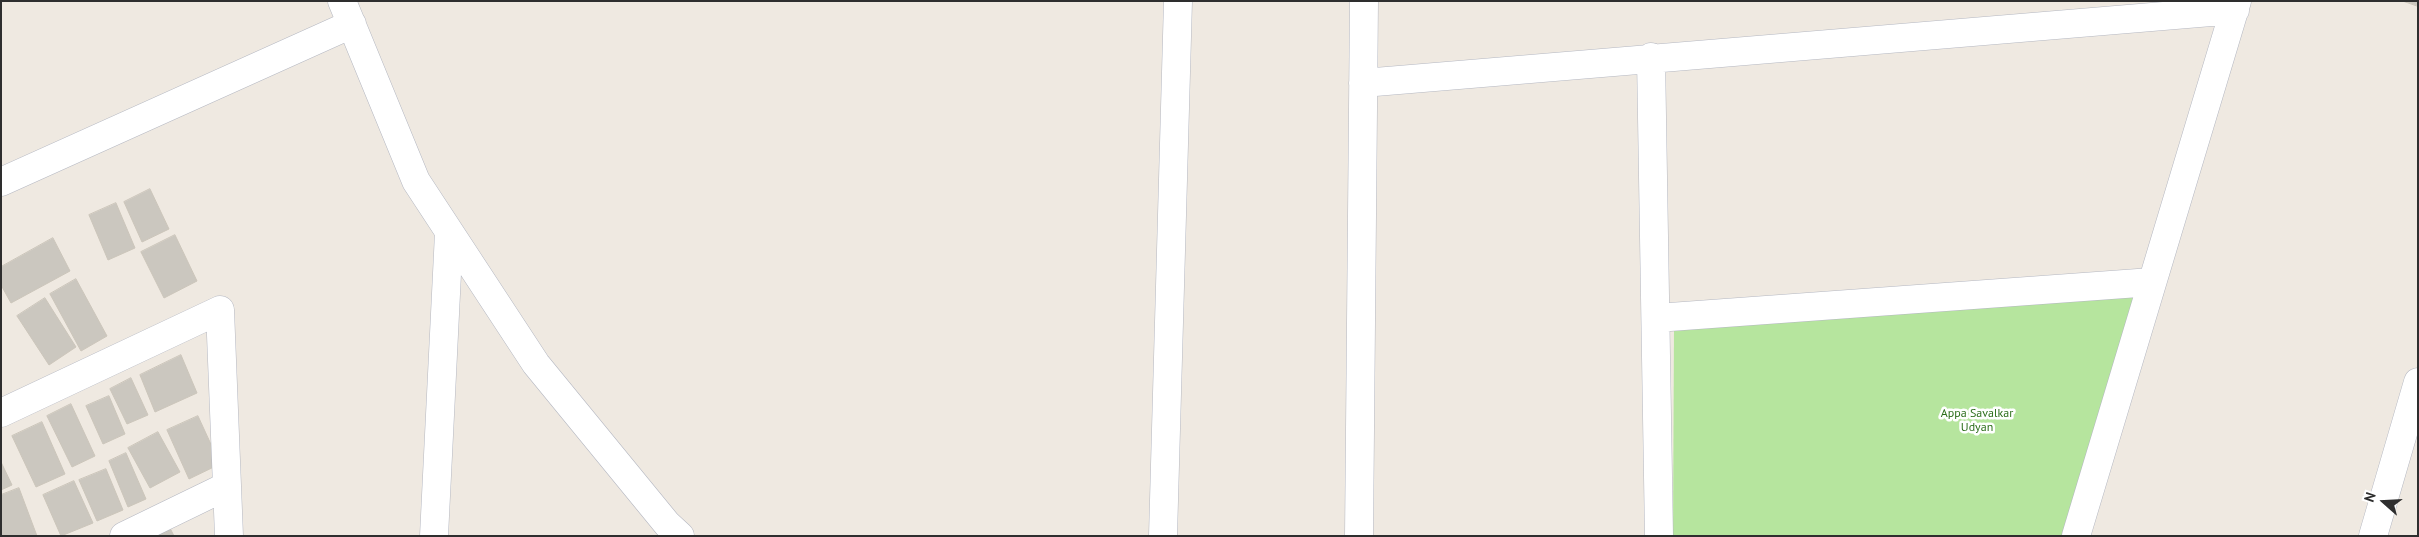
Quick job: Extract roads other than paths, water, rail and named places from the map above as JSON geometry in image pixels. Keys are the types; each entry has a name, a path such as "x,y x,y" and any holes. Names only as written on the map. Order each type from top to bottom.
{"street":[{"path":"1163,536 1178,1"},
{"path":"1359,536 1364,1"},
{"path":"1363,82 2236,6 2076,536"},
{"path":"1,182 347,13 416,181 449,233 536,364 667,524 680,536"},
{"path":"1651,57 1659,536"},
{"path":"434,536 449,233"},
{"path":"1656,318 2152,282"},
{"path":"1,413 220,310 229,536"},
{"path":"2373,536 2418,382"},
{"path":"124,536 227,486"}],"park label":[{"name":"Appa Savalkar Udyan","path":"1977,421"}]}
